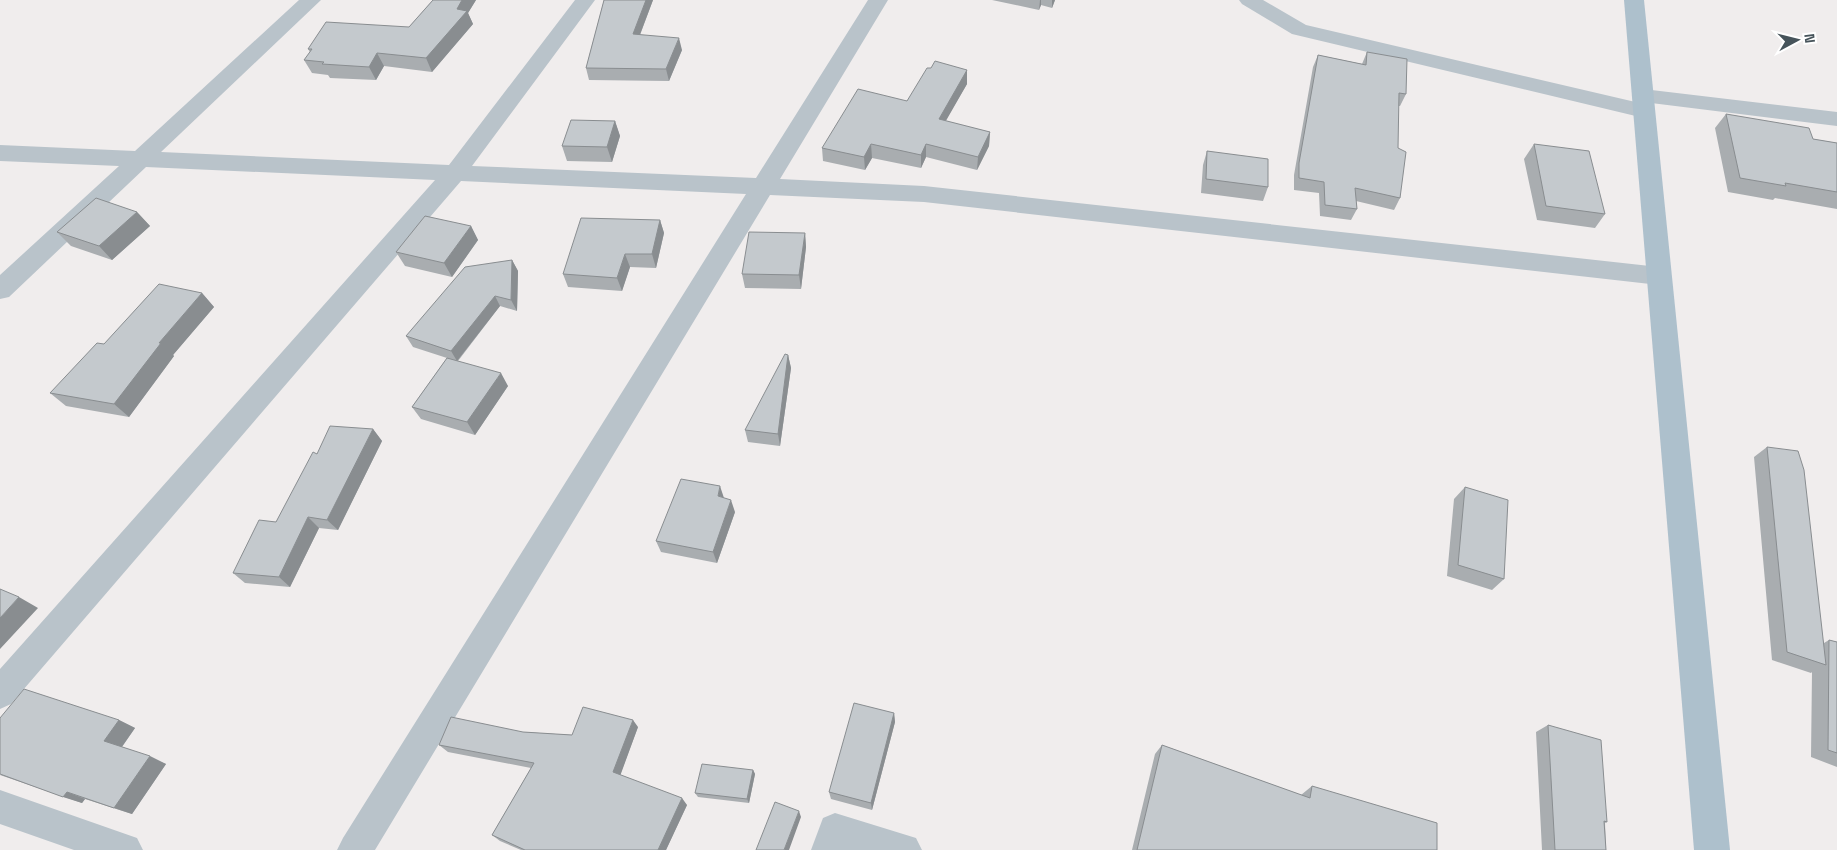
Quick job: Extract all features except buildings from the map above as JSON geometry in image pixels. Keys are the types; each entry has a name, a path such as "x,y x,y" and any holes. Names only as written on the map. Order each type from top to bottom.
{"main road":[{"path":"1634,0 1712,850"}],"street":[{"path":"0,290 312,0"},
{"path":"0,693 455,173 584,0"},
{"path":"355,850 878,0"},
{"path":"1249,0 1299,30 1644,104 1837,119"},
{"path":"0,153 924,194 1659,276"},
{"path":"0,807 125,850"},
{"path":"828,850 836,830 904,850"}]}
